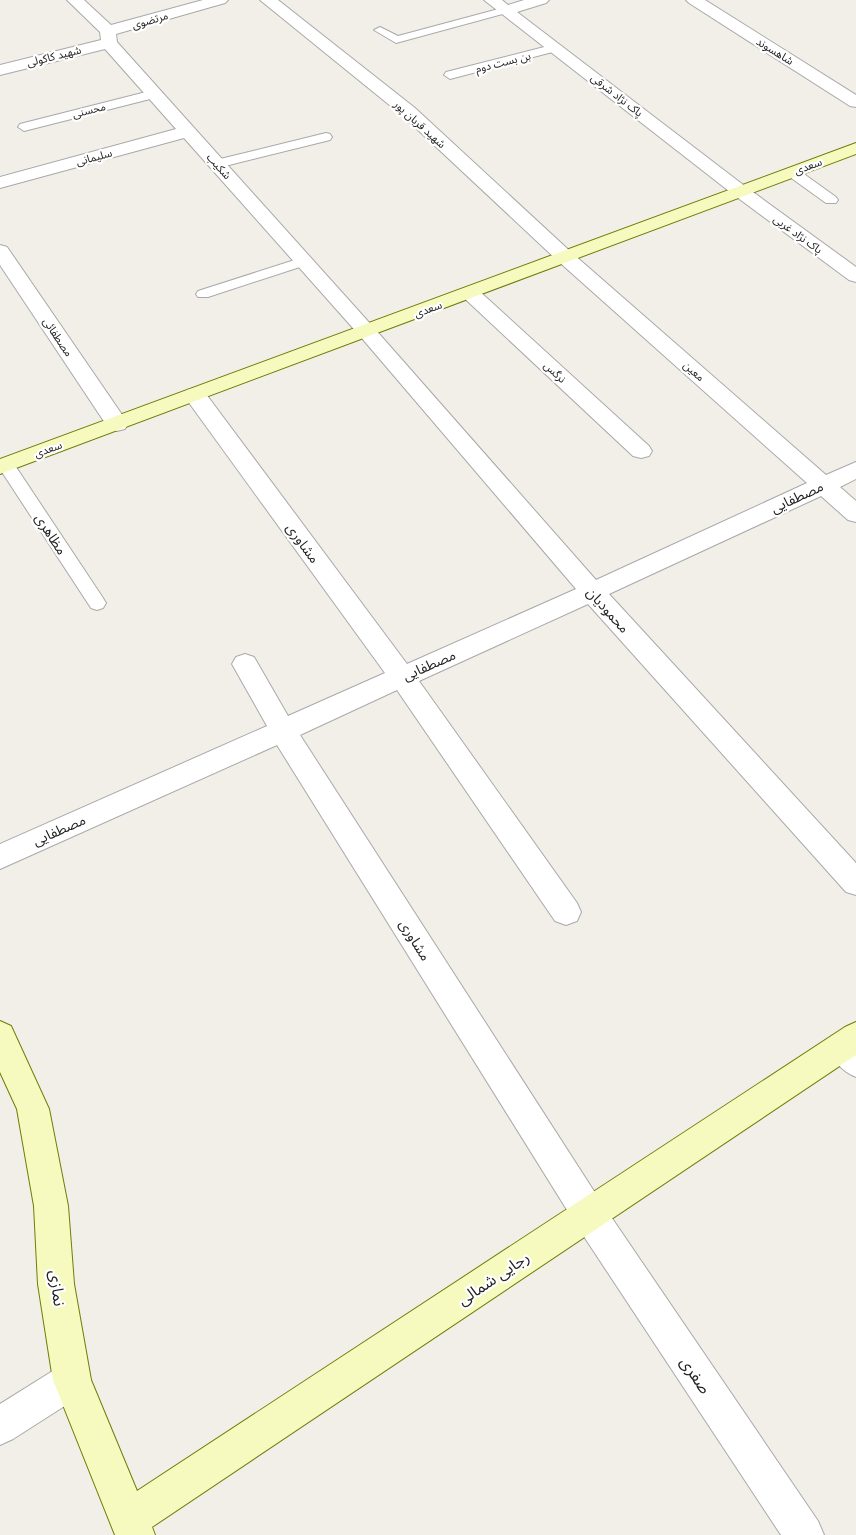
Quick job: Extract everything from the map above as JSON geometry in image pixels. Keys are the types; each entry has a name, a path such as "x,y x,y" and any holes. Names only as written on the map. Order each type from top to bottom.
{"street":[{"name":"شکیب","path":"75,0 109,37 154,94 366,332"},
{"name":"مرتضوی","path":"109,37 220,0"},
{"name":"شهید قربان پور","path":"268,0 409,112 565,257"},
{"path":"499,5 541,0"},
{"name":"شاهسوند","path":"694,0 856,102"},
{"name":"پاک نژاد شرقی","path":"499,5 740,191"},
{"name":"شهید کاکولی","path":"0,70 109,37"},
{"name":"سلیمانی","path":"0,183 188,131"},
{"name":"سعدی","path":"3,466 856,148"},
{"name":"پاک نژاد غربی","path":"740,191 856,276"},
{"name":"مصطفائی","path":"0,251 117,424"},
{"name":"معین","path":"565,257 856,514"},
{"name":"نرگس","path":"470,293 641,451"},
{"name":"محمودیان","path":"366,332 592,592 856,883"},
{"name":"مشاوری","path":"195,395 402,677 566,912"},
{"name":"مصطفایی","path":"0,857 592,592 856,470"},
{"name":"مشاوری","path":"246,664 283,731 589,1214"},
{"name":"نمازی","path":"0,1036 33,1109 51,1206 56,1284 72,1380 132,1527"},
{"name":"رجایی شمالی","path":"132,1527 589,1214 852,1048"},
{"name":"صفری","path":"589,1214 804,1535"},
{"path":"0,1426 72,1380"}],"lane":[{"path":"380,30 396,40 447,26 499,5"},
{"path":"447,26 458,36"},
{"name":"بن بست دوم","path":"450,75 556,48"},
{"name":"محسنی","path":"24,127 154,94"},
{"path":"217,164 326,137"},
{"path":"792,172 832,200"},
{"path":"203,294 304,262"},
{"name":"مظاهری","path":"3,466 97,603"}]}
